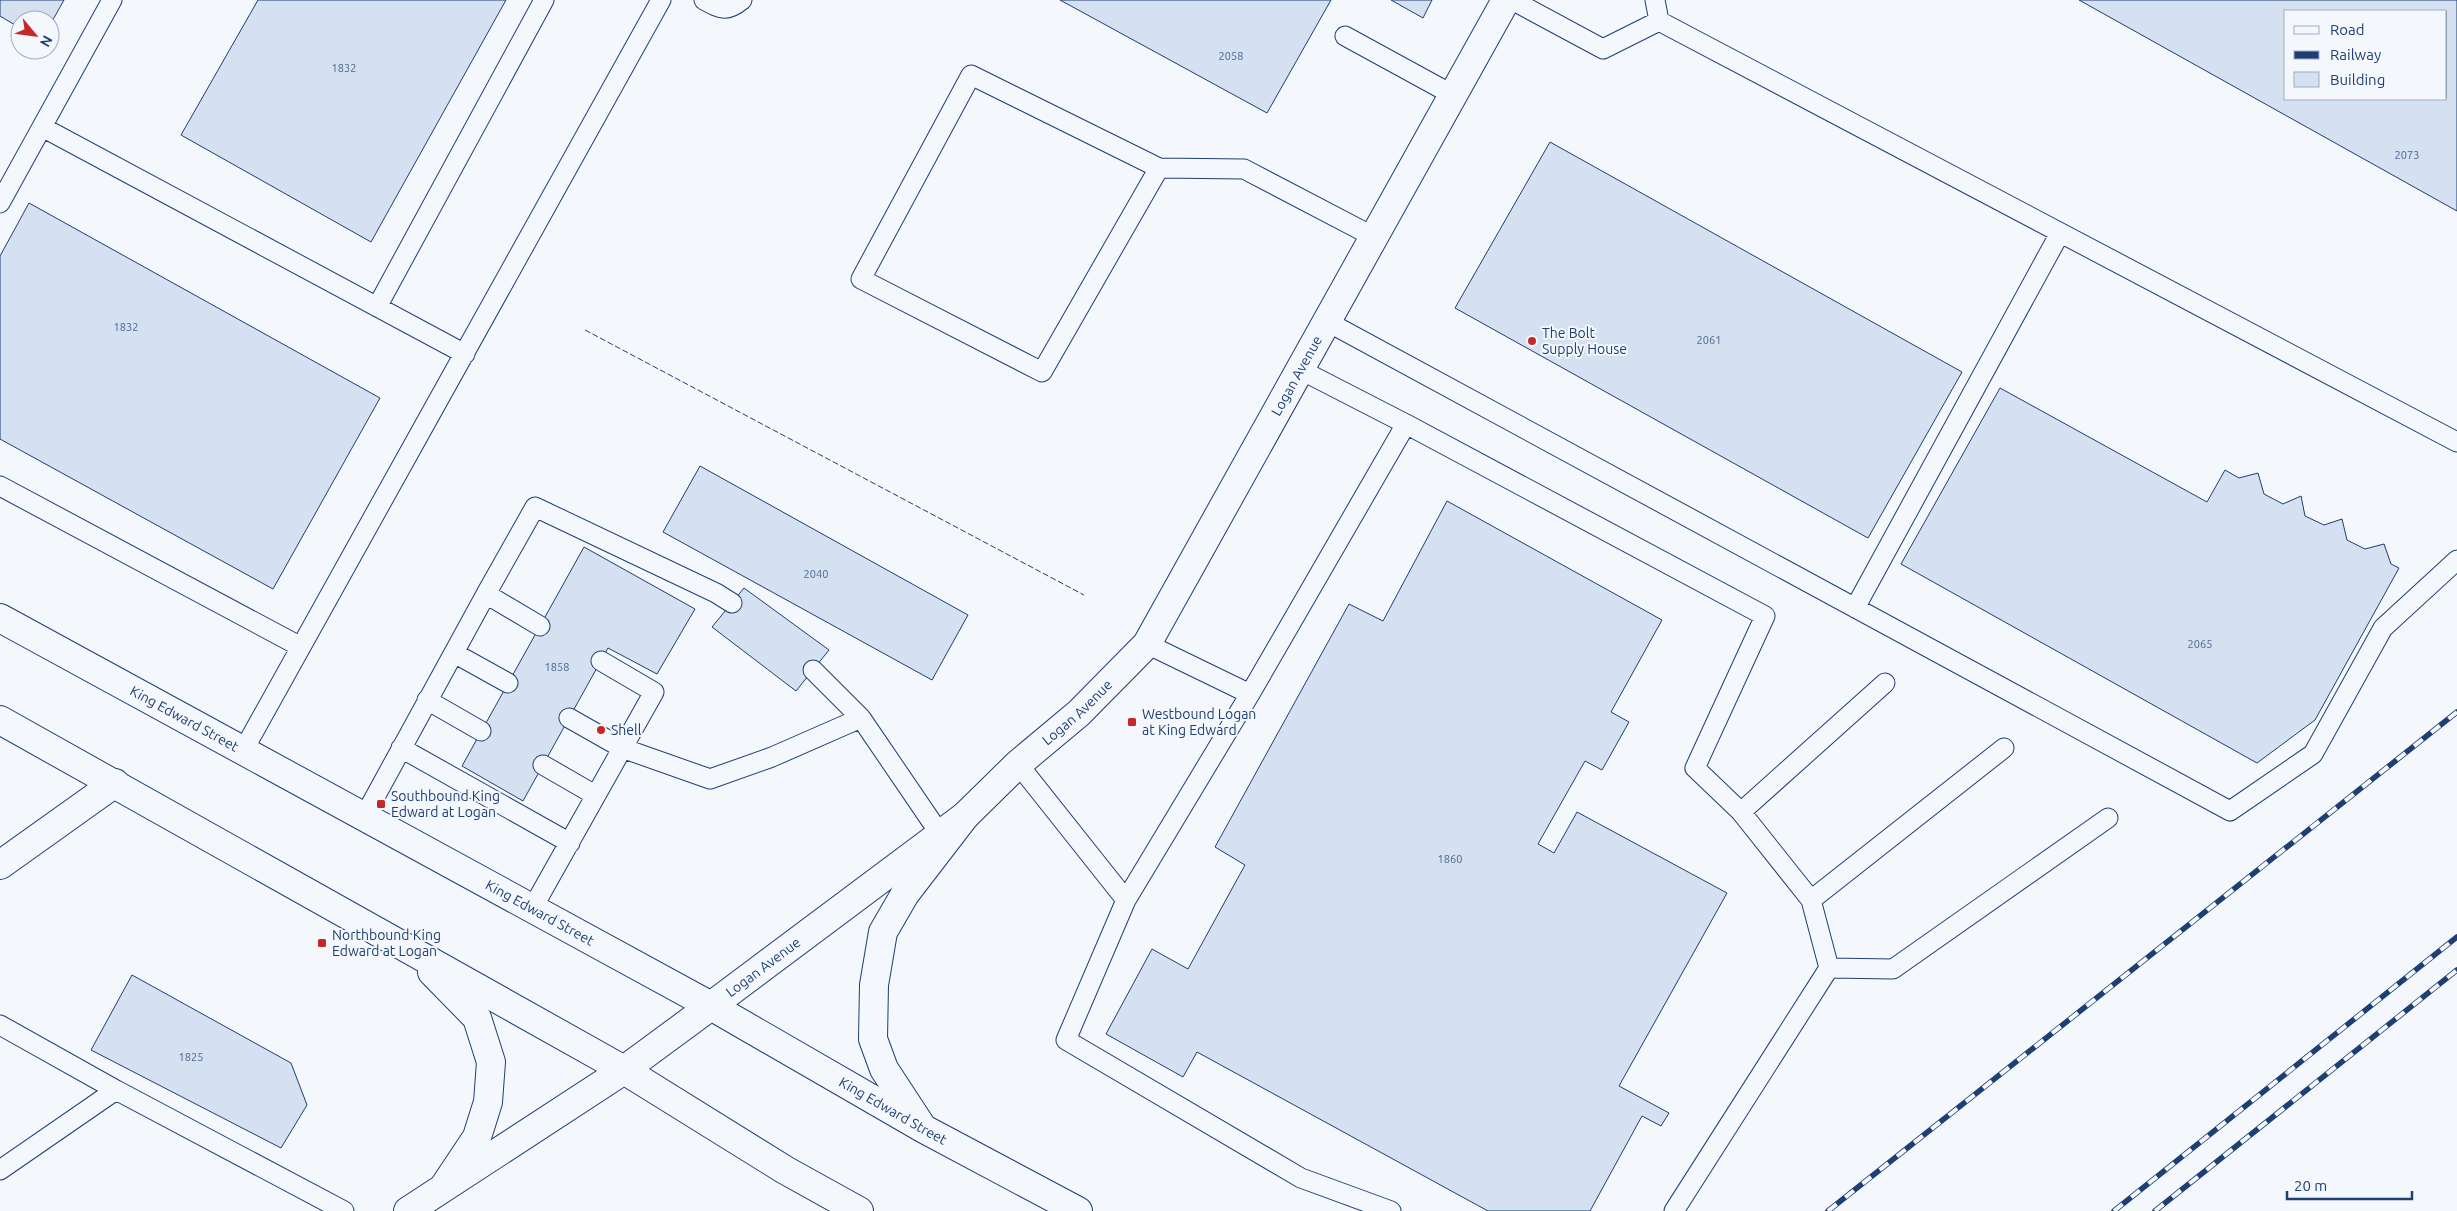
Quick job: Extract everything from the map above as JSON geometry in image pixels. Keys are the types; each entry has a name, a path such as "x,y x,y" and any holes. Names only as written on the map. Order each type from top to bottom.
{"main road":[{"name":"Logan Avenue","path":"409,1211 445,1185 624,1070 965,816 1018,764 1079,713 1147,644 1298,370 1506,0"},
{"name":"King Edward Street","path":"0,618 711,1006 924,1129 1078,1211"},
{"path":"0,720 624,1070 785,1170 859,1211"},
{"path":"0,865 114,783"},
{"path":"924,1129 884,1069 875,1046 873,1039 874,985 883,932 905,894 965,816"},
{"path":"410,950 477,1018 491,1062 488,1102 477,1137 445,1185"}],"lane":[{"path":"0,203 112,0"},
{"path":"377,307 544,0"},
{"path":"243,751 661,0"},
{"path":"704,0 720,9 732,8 742,0"},
{"path":"1512,0 1603,49 1659,21"},
{"path":"1655,0 1659,21"},
{"path":"1659,21 2457,442"},
{"path":"1345,36 1453,95"},
{"path":"1159,168 1042,372 861,279 971,75 1159,168 1244,169 1374,237"},
{"path":"42,127 465,354"},
{"path":"1855,608 2060,232"},
{"path":"1326,321 2230,811 2313,754 2382,628 2457,560"},
{"path":"1298,370 1406,424 1765,616 1695,768 1741,812 1811,900 1829,968 1674,1211"},
{"path":"1390,1211 1301,1178 1066,1040 1126,900 1250,694 1406,424"},
{"path":"0,486 301,647"},
{"path":"364,817 535,507 716,593 732,603"},
{"path":"486,594 540,626"},
{"path":"1147,644 1250,694"},
{"path":"454,653 508,683"},
{"path":"532,909 654,692 601,660"},
{"path":"813,670 861,718 940,834"},
{"path":"1741,812 1885,683"},
{"path":"427,700 481,731"},
{"path":"569,718 622,748 710,779 772,758 861,718"},
{"path":"401,748 570,842"},
{"path":"1811,900 2004,748"},
{"path":"1018,764 1126,900"},
{"path":"543,765 595,795"},
{"path":"1829,968 1893,969 2108,818"},
{"path":"0,1025 116,1090 344,1211"},
{"path":"0,1170 116,1090"}],"building":[{"path":"0,0 64,0 58,10 10,10 10,22 0,16"},
{"path":"258,0 506,0 371,242 181,135"},
{"path":"1060,0 1331,0 1267,113"},
{"path":"1391,0 1432,0 1423,18"},
{"path":"2079,0 2457,0 2457,211"},
{"path":"1550,142 1962,372 1868,538 1455,308"},
{"path":"29,203 380,398 273,589 0,439 0,256"},
{"path":"2000,388 2207,502 2225,470 2239,478 2258,473 2264,494 2283,504 2301,496 2305,516 2324,525 2342,519 2347,540 2365,549 2384,544 2391,564 2399,568 2315,720 2257,763 1901,564"},
{"path":"700,466 968,615 932,680 663,532"},
{"path":"1447,501 1662,620 1611,712 1629,722 1602,770 1585,761 1538,844 1554,853 1577,812 1727,893 1619,1086 1669,1113 1661,1126 1642,1116 1590,1211 1488,1211 1197,1052 1183,1077 1106,1034 1152,949 1188,969 1245,865 1215,847 1349,604 1383,621"},
{"path":"584,547 695,609 657,674 608,648 523,801 462,766"},
{"path":"744,588 829,650 796,691 712,627"},
{"path":"132,975 291,1063 307,1105 281,1148 91,1050"}],"railway":[{"path":"1828,1211 2457,712"},
{"path":"2114,1211 2457,937"},
{"path":"2155,1211 2457,970"}],"fence":[{"path":"585,330 1084,595"}],"place":[{"name":"The Bolt Supply House","path":"1532,341"},
{"name":"Westbound Logan at King Edward","path":"1132,722"},
{"name":"Shell","path":"601,730"},
{"name":"Southbound King Edward at Logan","path":"381,804"},
{"name":"Northbound King Edward at Logan","path":"322,943"}]}
